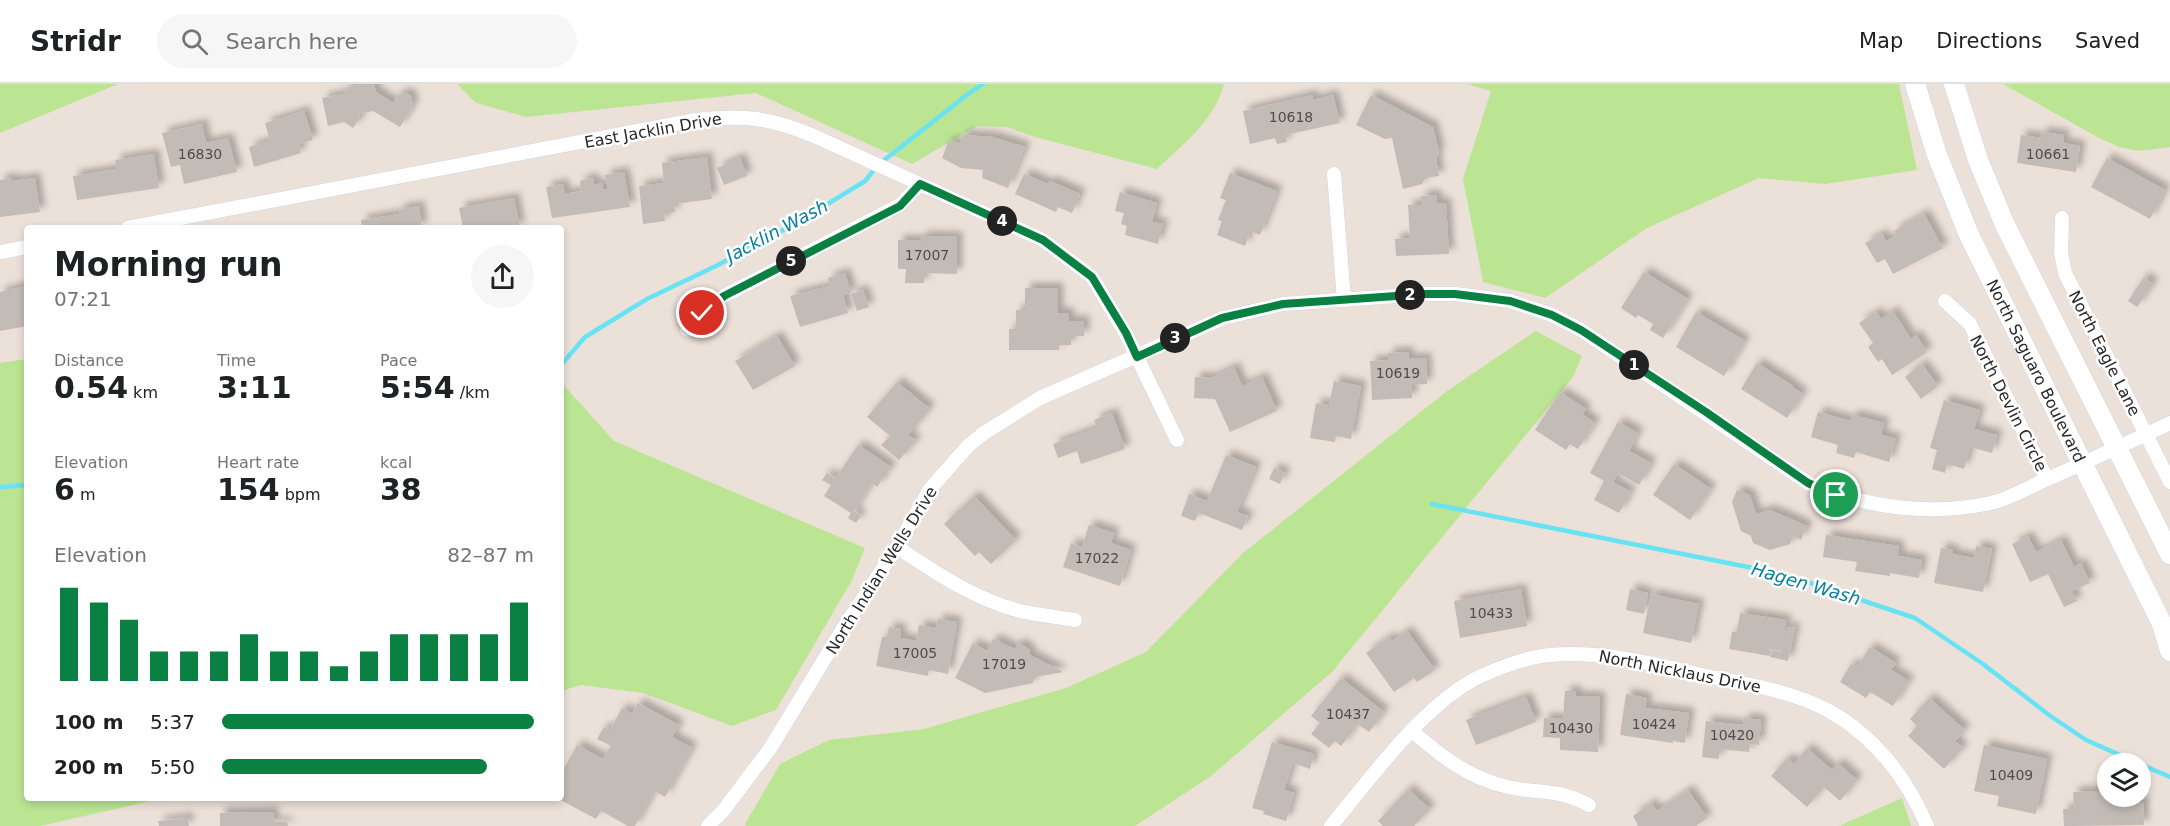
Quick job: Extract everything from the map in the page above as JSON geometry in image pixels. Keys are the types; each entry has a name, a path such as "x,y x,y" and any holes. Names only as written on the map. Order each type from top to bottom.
{"main road":[{"name":"North Saguaro Boulevard","path":"1915,84 1937,155 1969,235 2162,624 2170,651"},
{"path":"1954,84 1978,160 2005,225 2170,554"}],"street":[{"name":"East Jacklin Drive","path":"145,225 696,120 728,116 757,118 786,124 1043,240 1092,277 1126,333 1177,440"},
{"path":"1334,174 1344,300"},
{"path":"687,330 702,313 724,296 900,206 920,184"},
{"name":"North Eagle Lane","path":"2062,218 2061,253 2065,273 2170,482"},
{"path":"0,252 24,248"},
{"name":"North Indian Wells Drive","path":"708,826 723,811 771,747 844,627 897,547 930,489 969,445 984,433 1040,399 1222,318 1283,304 1344,300 1455,294 1510,301 1539,310 1581,330 1706,412 1808,483 1836,495 1900,508 1934,509 1993,502 2083,464 2170,423"},
{"name":"North Devlin Circle","path":"1945,302 1970,324 2048,479"},
{"path":"897,547 970,593 987,600 1022,611 1075,620"},
{"name":"North Nicklaus Drive","path":"1331,826 1412,731 1438,705 1478,677 1528,659 1551,655 1589,654 1621,658 1779,691 1829,711 1878,748 1900,775 1927,826"},
{"path":"1412,731 1456,766 1478,777 1507,787 1571,795 1588,805"}],"green space":[{"path":"0,84 118,84 0,133"},
{"path":"457,84 1224,84 1220,97 1206,120 1157,169 1035,137 1007,127 977,126 912,164 756,93 526,117 476,103"},
{"path":"1466,84 1899,84 1917,170 1825,184 1759,178 1647,228 1545,298 1483,282 1463,179 1491,91"},
{"path":"2003,84 2170,84 2170,147 2139,151 2119,147"},
{"path":"1536,331 1582,356 1573,377 1332,672 1211,776 1135,826 746,826 745,824 780,764 829,740 924,729 1066,688 1146,652 1243,553 1447,391"},
{"path":"24,359 24,801 151,801 40,826 0,826 0,363"},
{"path":"564,385 614,441 865,548 852,580 776,710 732,726 643,693 581,685 564,690"},
{"path":"1902,798 1911,826 1839,826"}],"building":[{"path":"374,84 376,92 393,103 398,95 406,93 411,96 413,106 400,127 373,111 359,114 360,118 353,128 344,122 328,126 322,98 343,94 348,87"},
{"path":"1312,95 1313,100 1333,95 1340,123 1285,135 1287,142 1277,144 1275,138 1250,144 1243,111"},
{"path":"1371,95 1433,127 1439,152 1436,159 1439,176 1425,178 1422,184 1403,189 1392,138 1385,139 1356,125"},
{"path":"304,111 313,140 299,144 301,153 254,167 249,147 270,141 265,123"},
{"path":"202,124 206,143 228,138 237,172 184,184 180,165 171,167 162,133"},
{"path":"2042,132 2064,135 2063,143 2080,146 2076,172 2017,163 2021,135 2041,138"},
{"path":"963,135 993,137 1025,147 1008,188 982,178 983,170 961,168 942,158 948,142 960,143"},
{"path":"154,154 159,188 77,200 73,176 117,169 115,160"},
{"path":"707,157 712,199 674,204 675,212 664,214 665,221 643,224 639,186 664,183 662,163"},
{"path":"740,158 747,176 724,185 717,168"},
{"path":"2107,158 2165,190 2150,219 2091,187"},
{"path":"624,172 630,207 552,218 546,187 563,184 565,194 581,191 580,181 593,178 594,185 602,183 603,190 608,189 605,175"},
{"path":"1230,173 1277,191 1260,235 1250,231 1245,246 1217,235 1222,221 1218,220 1226,200 1220,198"},
{"path":"1024,174 1048,184 1050,181 1080,194 1072,213 1058,207 1056,212 1015,194"},
{"path":"12,178 12,181 35,178 40,212 0,217 0,180"},
{"path":"1120,192 1157,203 1152,222 1163,224 1158,244 1125,235 1127,226 1121,224 1124,213 1115,211"},
{"path":"1436,195 1437,203 1446,203 1449,254 1396,256 1395,239 1410,238 1408,205 1421,205 1421,196"},
{"path":"514,198 519,225 462,225 459,208"},
{"path":"419,206 422,225 362,225 361,220 400,214 399,209"},
{"path":"1924,214 1943,248 1893,274 1885,259 1877,263 1865,243 1882,234 1886,241 1896,236 1894,231"},
{"path":"922,236 957,237 957,274 924,273 924,283 905,283 906,269 898,269 898,240 921,241"},
{"path":"1644,272 1688,299 1663,338 1650,330 1653,324 1638,315 1636,318 1621,308"},
{"path":"845,273 851,293 843,295 848,313 800,327 790,296 830,286 828,278"},
{"path":"2144,277 2153,284 2137,307 2128,301"},
{"path":"24,287 24,327 0,331 0,292"},
{"path":"1025,288 1058,288 1058,313 1069,313 1069,321 1084,321 1084,336 1071,336 1071,345 1059,345 1059,350 1009,350 1009,329 1016,329 1016,310 1025,310"},
{"path":"863,290 869,307 857,311 851,294"},
{"path":"1893,311 1911,339 1916,335 1927,352 1892,375 1882,359 1878,362 1868,347 1873,343 1859,323 1876,312 1881,319"},
{"path":"1696,312 1745,341 1724,376 1676,347"},
{"path":"777,336 795,366 753,390 735,361"},
{"path":"1408,352 1409,359 1426,358 1427,384 1412,385 1412,398 1372,400 1370,361 1388,360 1388,353"},
{"path":"1757,363 1803,394 1787,418 1741,389"},
{"path":"1922,364 1938,386 1921,399 1905,377"},
{"path":"1234,367 1242,386 1262,377 1277,411 1230,432 1215,399 1194,398 1195,377 1211,378"},
{"path":"1334,381 1361,386 1351,439 1336,436 1335,442 1310,438 1316,403 1329,405"},
{"path":"897,382 930,409 908,435 916,441 899,460 881,445 890,436 867,417"},
{"path":"1560,392 1586,409 1582,414 1595,423 1578,449 1570,444 1566,450 1535,430"},
{"path":"1944,400 1980,410 1974,429 1997,435 1992,453 1970,447 1964,469 1947,464 1945,473 1932,469 1937,450 1930,448"},
{"path":"1818,412 1851,421 1853,415 1884,423 1881,435 1896,439 1889,462 1856,452 1854,458 1836,453 1838,445 1811,437"},
{"path":"1112,413 1125,449 1081,464 1077,451 1058,458 1053,444 1097,428 1094,420"},
{"path":"1618,422 1638,433 1629,451 1651,463 1639,485 1618,473 1613,482 1631,492 1619,513 1594,500 1604,481 1590,473"},
{"path":"858,445 891,467 877,487 872,483 854,511 861,516 856,523 848,518 851,513 824,496 831,485 822,480 827,473 835,479"},
{"path":"1226,455 1256,467 1237,512 1248,516 1242,530 1199,513 1195,521 1181,516 1189,494 1207,501"},
{"path":"1674,464 1711,489 1690,520 1653,495"},
{"path":"1274,468 1285,473 1280,484 1269,479"},
{"path":"1737,490 1750,495 1756,514 1770,510 1807,526 1801,540 1793,536 1790,544 1770,550 1753,543 1751,536 1741,531 1732,502"},
{"path":"974,496 1016,540 991,564 979,552 975,556 944,524"},
{"path":"1089,525 1114,533 1111,543 1131,550 1120,586 1063,567 1071,543 1082,547"},
{"path":"1826,535 1899,546 1898,556 1922,560 1919,578 1890,573 1890,576 1855,571 1857,562 1823,557"},
{"path":"2028,536 2036,552 2061,540 2074,567 2081,563 2090,583 2072,591 2077,601 2064,607 2048,574 2030,582 2012,544"},
{"path":"1976,546 1992,549 1983,592 1934,583 1941,548 1953,550 1952,554 1974,558"},
{"path":"1521,589 1527,626 1460,638 1454,601"},
{"path":"1630,589 1648,593 1644,614 1626,610"},
{"path":"1651,594 1699,604 1691,643 1643,633"},
{"path":"1740,613 1786,620 1782,645 1787,627 1795,628 1788,661 1770,657 1772,650 1782,651 1765,648 1771,650 1770,656 1729,649 1732,632 1737,632"},
{"path":"938,619 957,622 948,674 929,670 928,676 876,666 882,637 887,637 889,627 901,629 900,638 916,641 919,625 936,628"},
{"path":"1407,631 1435,670 1417,682 1414,678 1394,692 1366,653 1389,637 1392,641"},
{"path":"993,639 1015,649 1018,643 1029,649 1030,655 1063,672 1035,677 1033,683 985,693 955,678 973,643 987,651"},
{"path":"1870,647 1896,663 1891,670 1909,681 1893,706 1870,692 1866,698 1840,682 1851,664 1857,667"},
{"path":"1341,678 1384,712 1369,732 1358,724 1341,746 1335,741 1329,748 1311,734 1320,723 1311,716"},
{"path":"1565,691 1576,691 1576,696 1600,697 1598,752 1560,750 1560,738 1543,737 1544,718 1563,719"},
{"path":"1626,694 1647,698 1645,708 1689,713 1685,743 1620,735"},
{"path":"1526,697 1536,722 1476,745 1466,720"},
{"path":"1929,698 1965,730 1955,741 1963,748 1944,769 1908,736 1917,726 1910,719"},
{"path":"638,703 679,725 672,737 692,748 665,797 654,791 635,826 628,826 601,811 596,819 563,801 564,769 577,745 603,759 611,746 597,739 604,727 610,730 622,708 632,714"},
{"path":"1744,718 1761,720 1759,745 1750,744 1749,752 1720,749 1719,759 1702,757 1706,721 1743,725"},
{"path":"1272,742 1314,754 1310,769 1293,763 1284,790 1294,793 1286,821 1252,808"},
{"path":"1984,745 2047,759 2036,814 1997,806 1999,796 1974,791"},
{"path":"1807,748 1832,770 1838,763 1857,780 1840,801 1824,787 1807,807 1771,776 1787,758 1794,764"},
{"path":"1408,789 1430,809 1414,826 1383,826 1378,821"},
{"path":"1688,790 1707,818 1696,826 1636,826 1638,825 1633,816 1651,803 1657,811"},
{"path":"2097,791 2097,807 2143,807 2144,825 2064,826 2063,809 2074,809 2073,792"},
{"path":"273,812 274,822 287,822 288,826 220,826 220,813"},
{"path":"188,818 189,826 159,826 158,821"}],"waterway":[{"name":"Jacklin Wash","path":"564,362 585,337 647,299 718,265 800,221 865,181 878,165 983,84"},
{"name":"Jacklin Wash","path":"0,487 24,485"},
{"name":"Hagen Wash","path":"1432,504 1783,574 1915,618 1983,664 2049,715 2086,740 2115,753"},
{"name":"Hagen Wash","path":"2151,769 2170,777"}],"route":[{"path":"702,313 724,296 900,206 920,184 1043,240 1092,277 1126,333 1137,357 1222,318 1283,304 1424,294 1455,294 1510,301 1568,322 1706,412 1808,483 1836,495"}]}
